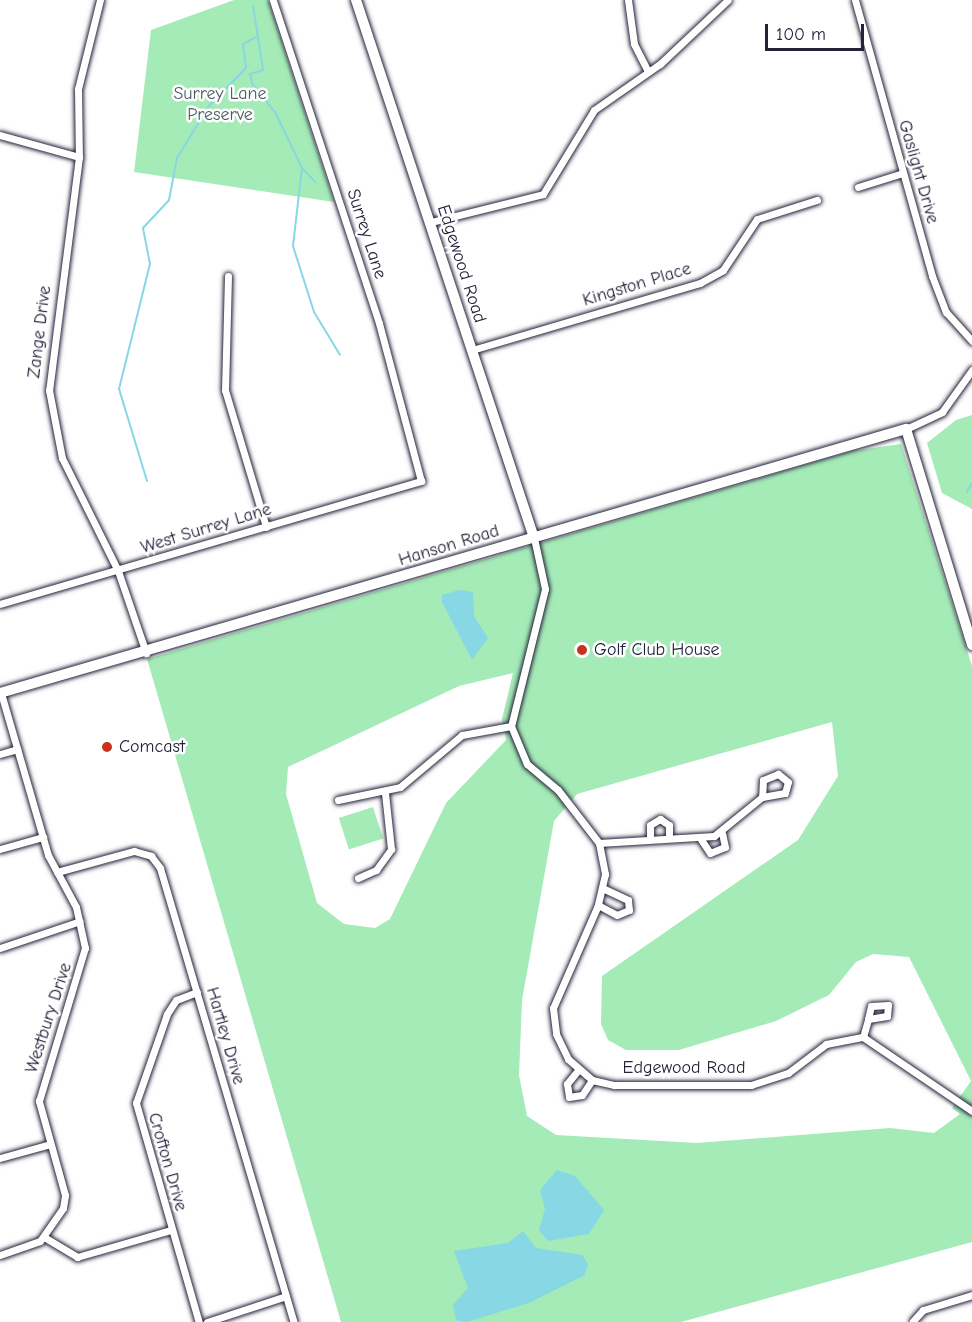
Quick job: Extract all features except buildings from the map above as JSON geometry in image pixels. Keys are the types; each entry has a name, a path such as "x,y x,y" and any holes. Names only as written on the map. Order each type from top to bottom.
{"street":[{"name":"Zange Drive","path":"100,0 78,89 79,157 50,359 50,403 62,458 118,571 146,653"},
{"name":"Surrey Lane","path":"273,0 379,323 421,481"},
{"name":"Edgewood Road","path":"356,0 534,538"},
{"path":"628,0 634,44 648,72"},
{"path":"431,222 543,194 586,119 648,72 728,0"},
{"name":"Gaslight Drive","path":"855,0 942,305 972,341"},
{"path":"0,135 79,157"},
{"path":"858,187 903,173"},
{"name":"Kingston Place","path":"472,350 700,283 723,270 757,219 817,200"},
{"path":"228,276 225,390 266,527"},
{"path":"972,370 942,412 906,429 972,645"},
{"name":"Hanson Road","path":"0,693 146,653 906,429"},
{"name":"West Surrey Lane","path":"0,604 421,481"},
{"path":"534,538 545,589 511,726 528,764 558,790 599,843 604,889 553,1008 561,1047 579,1069 592,1080 582,1095 569,1097 567,1084 579,1069"},
{"name":"Westbury Drive","path":"0,693 43,837 80,921 83,969 40,1094 64,1202 44,1237"},
{"path":"338,800 385,793 412,780 462,735 511,726"},
{"path":"0,754 17,749"},
{"path":"358,878 376,870 391,849 385,793"},
{"path":"599,843 650,837 700,838 722,833 762,797"},
{"path":"650,837 650,825 660,819 669,825 669,838"},
{"path":"700,838 710,853 725,847 722,833"},
{"path":"0,849 43,837"},
{"name":"Hartley Drive","path":"57,872 127,851 151,856 163,876 294,1322"},
{"path":"598,905 617,915 629,910 627,900 604,889"},
{"path":"0,948 80,921"},
{"name":"Crofton Drive","path":"197,992 176,1000 166,1014 136,1103 171,1230 200,1322"},
{"path":"868,1019 863,1037 972,1111"},
{"name":"Edgewood Road","path":"592,1080 631,1086 764,1084 788,1073 826,1044 863,1037"},
{"path":"0,1158 50,1144"},
{"path":"0,1255 44,1237 77,1257 171,1230"},
{"path":"913,1321 932,1306 972,1295"},
{"path":"207,1322 286,1296"}],"green space":[{"name":"Surrey Lane Preserve","path":"234,0 268,0 334,202 134,172 151,30"},
{"path":"972,415 972,509 942,493 927,443 956,420"},
{"path":"901,444 972,666 972,1242 681,1322 341,1322 147,659 852,451","holes":["513,673 502,719 506,740 446,803 390,919 375,928 344,924 317,903 286,794 288,767 459,686","832,722 838,776 798,840 602,976 601,1024 608,1040 626,1050 679,1050 776,1021 829,995 856,962 873,954 909,957 971,1081 952,1108 960,1114 934,1133 890,1128 697,1143 556,1135 527,1116 519,1075 522,1000 554,821 577,794"]},
{"path":"373,807 383,838 349,850 339,818"}],"water":[{"path":"459,590 473,592 474,616 488,638 472,660 442,602 442,595"},
{"path":"557,1170 575,1176 604,1210 589,1234 548,1241 539,1230 545,1209 540,1190"},
{"path":"523,1231 536,1248 582,1255 588,1264 585,1275 529,1303 467,1322 456,1320 453,1305 468,1288 454,1251 508,1243"}],"waterway":[{"path":"253,6 263,70 250,74 252,83 276,114 302,168 293,246 314,312 340,355"},
{"path":"147,481 119,389 150,264 143,228 169,200 177,158 209,106 246,68 243,44 256,37"},
{"path":"303,169 315,182"},
{"path":"967,492 972,483"}],"place":[{"name":"Golf Club House","path":"582,650"},
{"name":"Comcast","path":"107,747"}]}
